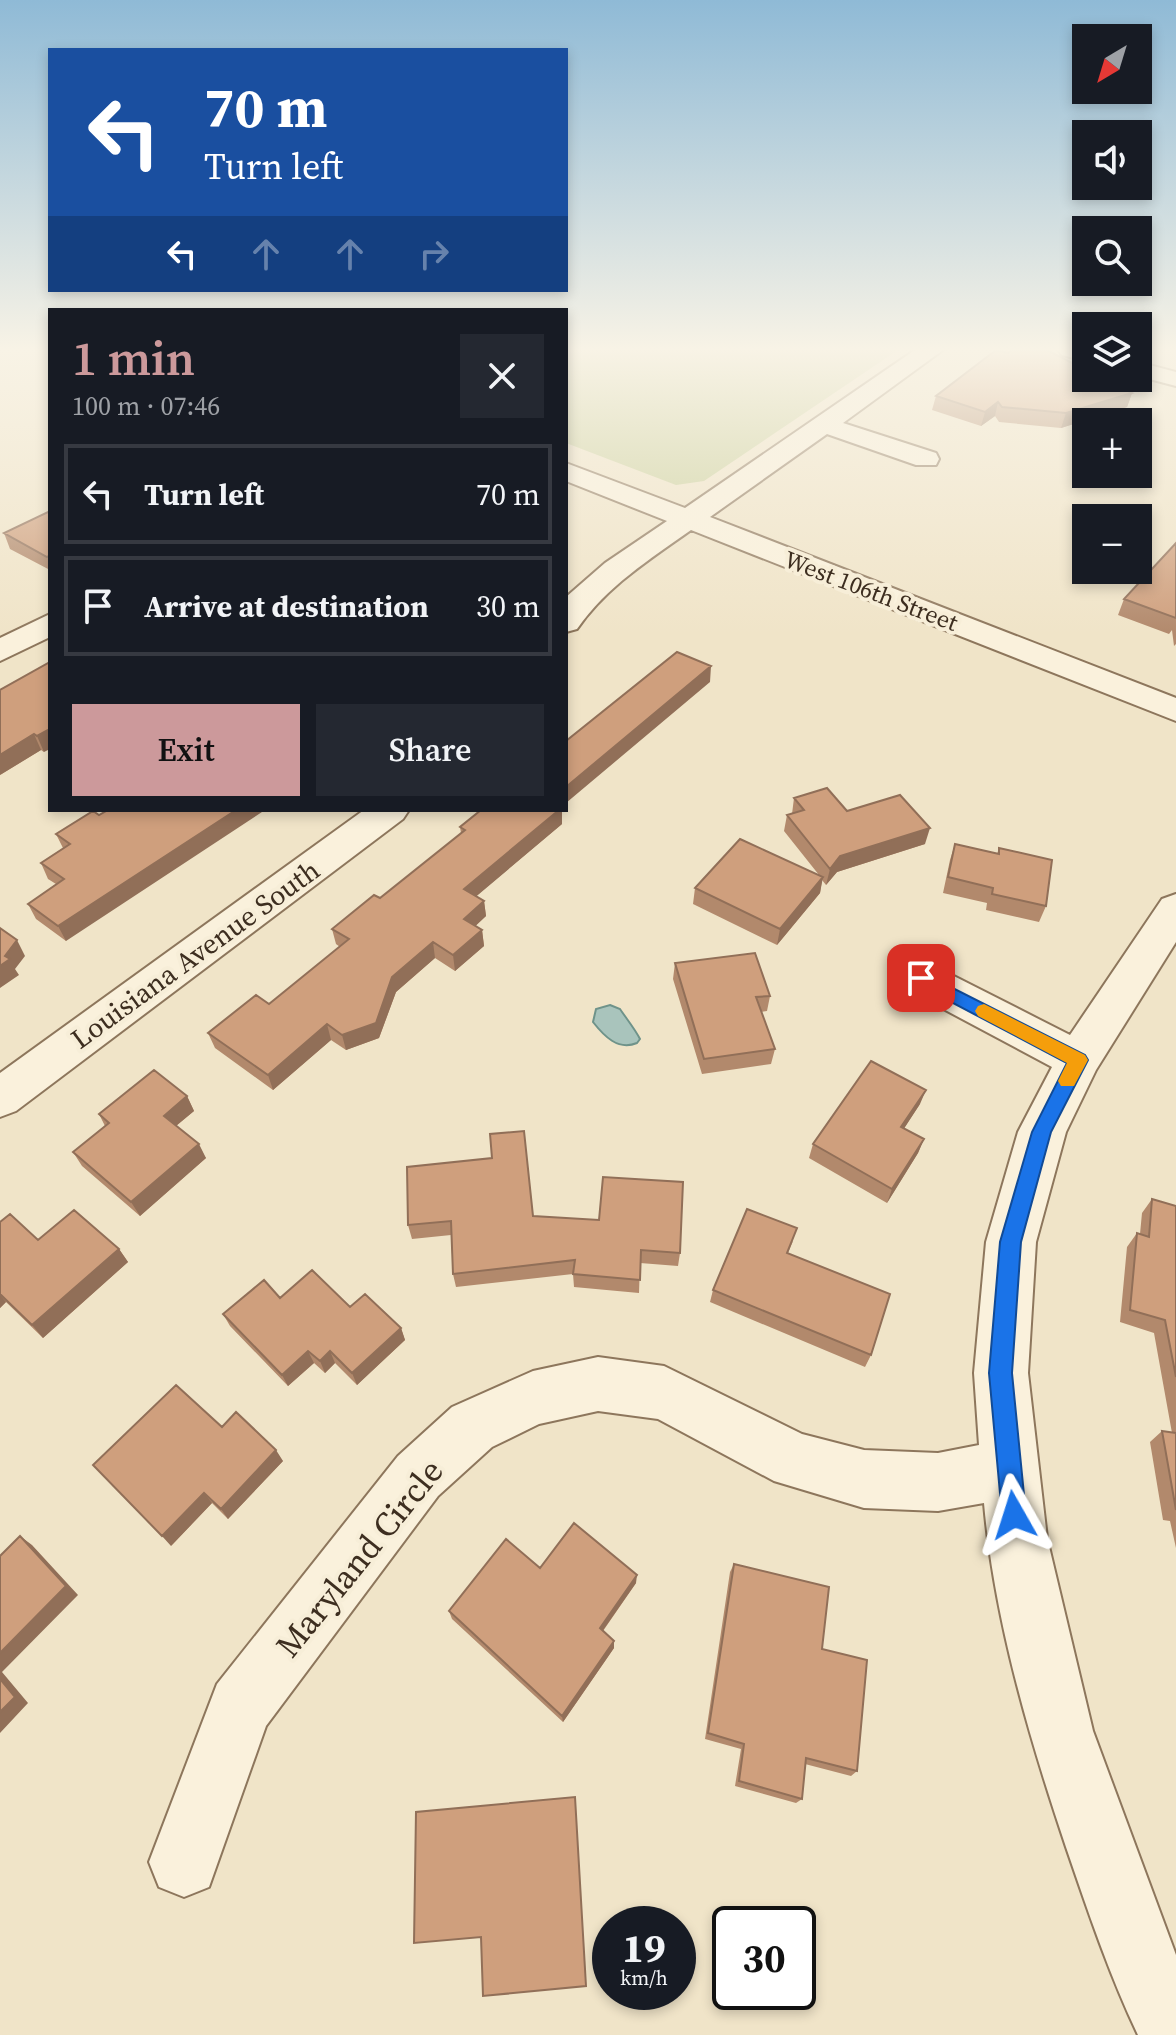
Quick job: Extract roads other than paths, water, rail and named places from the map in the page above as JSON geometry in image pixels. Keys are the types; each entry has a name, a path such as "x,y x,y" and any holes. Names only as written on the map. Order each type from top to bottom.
{"street":[{"path":"568,619 576,605 616,569 795,445"},
{"path":"884,445 926,459"},
{"name":"West 106th Street","path":"568,472 1176,710"},
{"path":"0,651 48,625"},
{"name":"Louisiana Avenue South","path":"0,1098 387,812"},
{"path":"1170,931 1078,1060 1042,1132 1011,1242 1001,1373 1017,1538 1060,1731 1143,1966 1176,2034"},
{"path":"921,978 1078,1060"},
{"name":"Maryland Circle","path":"184,1862 240,1707 418,1476 472,1427 496,1415 533,1398 598,1384 664,1393 794,1461 864,1479 938,1482 1009,1469"}],"water":[{"path":"610,1005 620,1009 633,1027 640,1039 637,1043 618,1044 593,1022 596,1009"}]}
